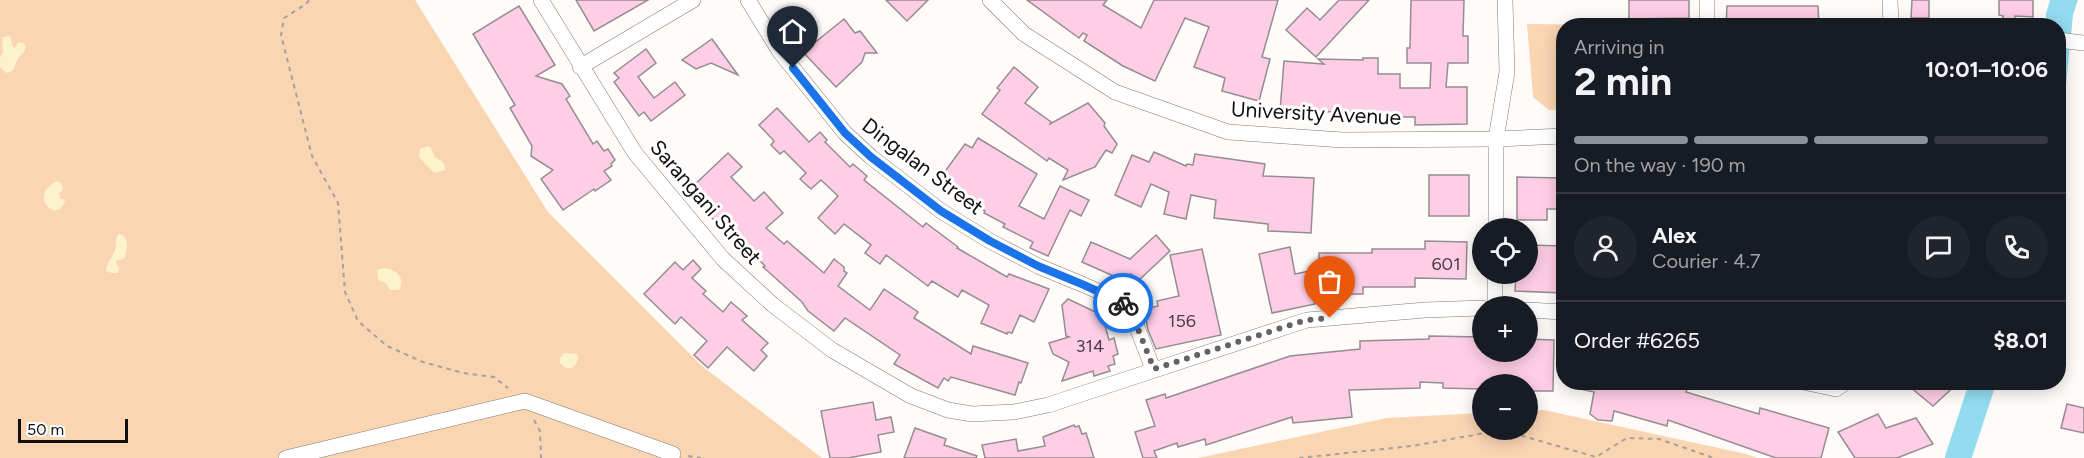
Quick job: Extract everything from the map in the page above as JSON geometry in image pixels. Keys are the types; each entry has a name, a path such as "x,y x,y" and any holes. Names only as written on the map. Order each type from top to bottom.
{"street":[{"name":"Sarangani Street","path":"541,0 580,67 635,153 723,259 773,305 832,350 911,396 948,410 972,414 1014,412 1048,405 1306,320 1472,308"},
{"path":"580,67 693,0"},
{"name":"Dingalan Street","path":"748,0 780,52 845,133 871,157 941,211 990,241 1038,266 1122,302 1132,314 1154,369"},
{"name":"University Avenue","path":"990,0 1024,34 1115,92 1228,132 1343,140 1556,136"},
{"path":"1496,218 1496,139 1507,72 1505,0"},
{"path":"1707,0 1707,18"},
{"path":"1890,0 1891,18"},
{"path":"2066,41 2084,43"},
{"path":"1538,311 1556,312"},
{"path":"286,458 525,401 673,454"}],"path":[{"path":"309,0 284,18 281,34 312,156 338,203 345,292 358,321 387,345 423,362 494,377 525,401 540,431 541,458"},
{"path":"1299,458 1412,446 1502,430 1596,457 1627,438 1659,440 1714,458"}],"shaded area":[{"path":"0,0 415,0 548,212 702,366 822,458 0,458"},
{"path":"1527,24 1556,24 1556,110 1549,110 1533,97"},
{"path":"1538,410 1758,458 1198,458 1387,418 1472,414 1472,440 1538,440"}],"sand":[{"path":"10,36 13,47 15,48 18,42 26,46 13,70 6,73 0,67 3,52 2,37"},
{"path":"428,146 435,157 441,160 445,170 434,173 419,157 420,149"},
{"path":"57,181 62,184 63,190 59,193 60,198 65,200 62,207 57,210 47,206 44,194 48,187"},
{"path":"118,234 125,237 127,250 124,259 117,260 118,273 112,273 106,271 115,250"},
{"path":"384,268 399,275 401,286 399,290 390,290 386,283 378,280 377,270"},
{"path":"564,353 577,354 577,362 572,368 566,368 560,363 560,358"}],"water":[{"path":"2050,0 2078,0 2073,15 2066,84 2066,18 2046,18"}],"building":[{"path":"576,0 648,0 594,31"},
{"path":"886,0 928,0 907,21"},
{"path":"1027,0 1107,0 1103,5 1141,28 1154,0 1278,0 1262,57 1270,59 1259,101 1222,91 1225,78 1194,67 1209,27 1185,18 1155,81 1123,66 1084,41 1087,35 1083,33 1079,38"},
{"path":"1339,0 1369,0 1316,57 1286,30 1307,8 1320,20"},
{"path":"1411,0 1464,0 1463,36 1468,36 1468,63 1448,63 1446,87 1467,87 1467,124 1415,125 1415,117 1363,117 1363,113 1280,111 1284,61 1324,64 1318,59 1378,58 1378,74 1400,74 1400,88 1430,88 1431,63 1407,63 1407,48 1410,48"},
{"path":"1629,0 1689,0 1689,18 1629,18"},
{"path":"1912,0 1929,0 1929,18 1911,18"},
{"path":"1999,0 2033,0 2033,17 2003,18 1999,15"},
{"path":"519,6 555,65 536,76 562,84 570,96 566,99 593,144 597,141 604,151 608,149 615,160 612,166 604,171 611,180 563,210 541,179 553,170 531,156 532,146 510,108 515,105 473,34"},
{"path":"1727,6 1818,6 1819,18 1726,18"},
{"path":"844,19 855,33 860,31 877,53 865,53 862,62 836,87 803,52"},
{"path":"712,39 738,75 711,63 696,69 682,60"},
{"path":"646,49 656,63 638,77 654,98 675,82 685,95 651,121 644,112 639,116 614,82 619,78 614,73"},
{"path":"1014,67 1038,87 1025,103 1051,122 1050,124 1088,103 1105,123 1104,126 1117,144 1112,153 1106,150 1095,167 1063,180 1068,170 1049,158 1047,161 982,114 1000,90 997,88"},
{"path":"777,108 809,142 820,132 827,140 825,142 850,167 853,164 867,176 864,180 923,227 926,223 957,248 1007,277 1009,274 1049,289 1034,322 1020,315 1012,333 1007,334 981,323 989,305 962,290 958,297 932,281 928,286 886,255 880,264 865,253 871,245 844,224 835,234 818,218 838,196 821,180 811,189 800,179 806,173 784,151 780,154 771,145 774,141 759,125"},
{"path":"978,138 1037,174 1019,206 1044,219 1060,186 1089,200 1081,216 1070,210 1048,256 1030,248 1033,242 1003,227 1005,224 984,213 985,211 938,181 965,144 972,148"},
{"path":"1154,152 1186,166 1187,164 1193,165 1195,154 1265,164 1263,176 1314,178 1311,233 1268,231 1268,224 1214,218 1216,200 1191,195 1186,219 1164,214 1169,192 1151,184 1141,207 1115,195 1132,155 1149,162"},
{"path":"728,153 742,167 731,177 754,201 764,192 783,213 766,228 784,244 787,241 824,273 834,259 844,267 847,273 838,286 870,310 884,289 918,312 914,318 971,354 973,346 1028,363 1015,395 951,377 948,381 944,378 938,388 894,364 900,355 845,318 834,331 808,311 802,302 763,267 765,266 720,220 717,223 705,211 708,208 690,189"},
{"path":"1429,175 1469,175 1469,216 1429,216"},
{"path":"1517,177 1556,178 1556,209 1547,209 1547,220 1517,218"},
{"path":"1156,235 1170,251 1138,281 1131,274 1127,282 1082,262 1091,242 1130,259"},
{"path":"1425,241 1467,242 1466,279 1415,278 1415,287 1363,287 1363,294 1339,294 1339,285 1311,285 1315,304 1272,313 1259,254 1290,247 1295,274 1319,269 1319,253 1372,253 1372,249 1425,249"},
{"path":"1538,245 1556,246 1556,293 1515,291 1515,284 1538,284"},
{"path":"1202,249 1221,335 1156,349 1148,330 1144,309 1158,306 1157,301 1179,296 1170,255"},
{"path":"693,260 701,269 692,278 706,291 703,294 723,312 731,302 747,316 742,320 768,343 761,350 767,356 754,371 727,347 708,368 694,355 707,341 681,317 675,324 644,294 675,262 683,270"},
{"path":"1068,299 1102,315 1109,340 1114,338 1118,354 1113,356 1115,364 1108,366 1110,371 1094,376 1093,371 1062,381 1069,362 1053,354 1049,343 1069,337 1066,336 1062,305"},
{"path":"1429,336 1472,337 1472,362 1538,362 1538,339 1554,340 1553,391 1538,391 1538,374 1472,374 1472,389 1443,388 1443,383 1420,382 1420,388 1349,390 1352,417 1293,423 1292,417 1206,445 1205,439 1178,447 1177,443 1154,451 1157,458 1143,458 1135,432 1155,426 1146,400 1165,394 1166,398 1290,356 1360,349 1360,341 1429,339"},
{"path":"1585,390 1687,390 1686,392 1759,414 1760,408 1829,428 1821,458 1776,458 1668,420 1667,426 1614,411 1612,421 1598,420 1590,414 1594,392"},
{"path":"1914,390 1950,390 1933,406"},
{"path":"873,402 876,420 891,417 894,432 878,435 881,452 848,458 830,458 821,411"},
{"path":"2067,404 2084,408 2084,433 2061,428"},
{"path":"1878,414 1886,428 1916,418 1933,444 1897,458 1855,458 1838,432"},
{"path":"1074,425 1079,426 1082,434 1086,433 1094,458 985,458 982,445 1016,439 1018,451 1045,446 1043,437"},
{"path":"915,428 946,439 944,445 977,456 976,458 904,458"}],"waterway":[{"path":"1958,458 1980,390"}],"way so far":[{"path":"1123,303 1132,314 1154,369 1306,320 1330,318"}],"route":[{"path":"793,68 845,133 871,157 941,211 990,241 1038,266 1123,303"}]}
